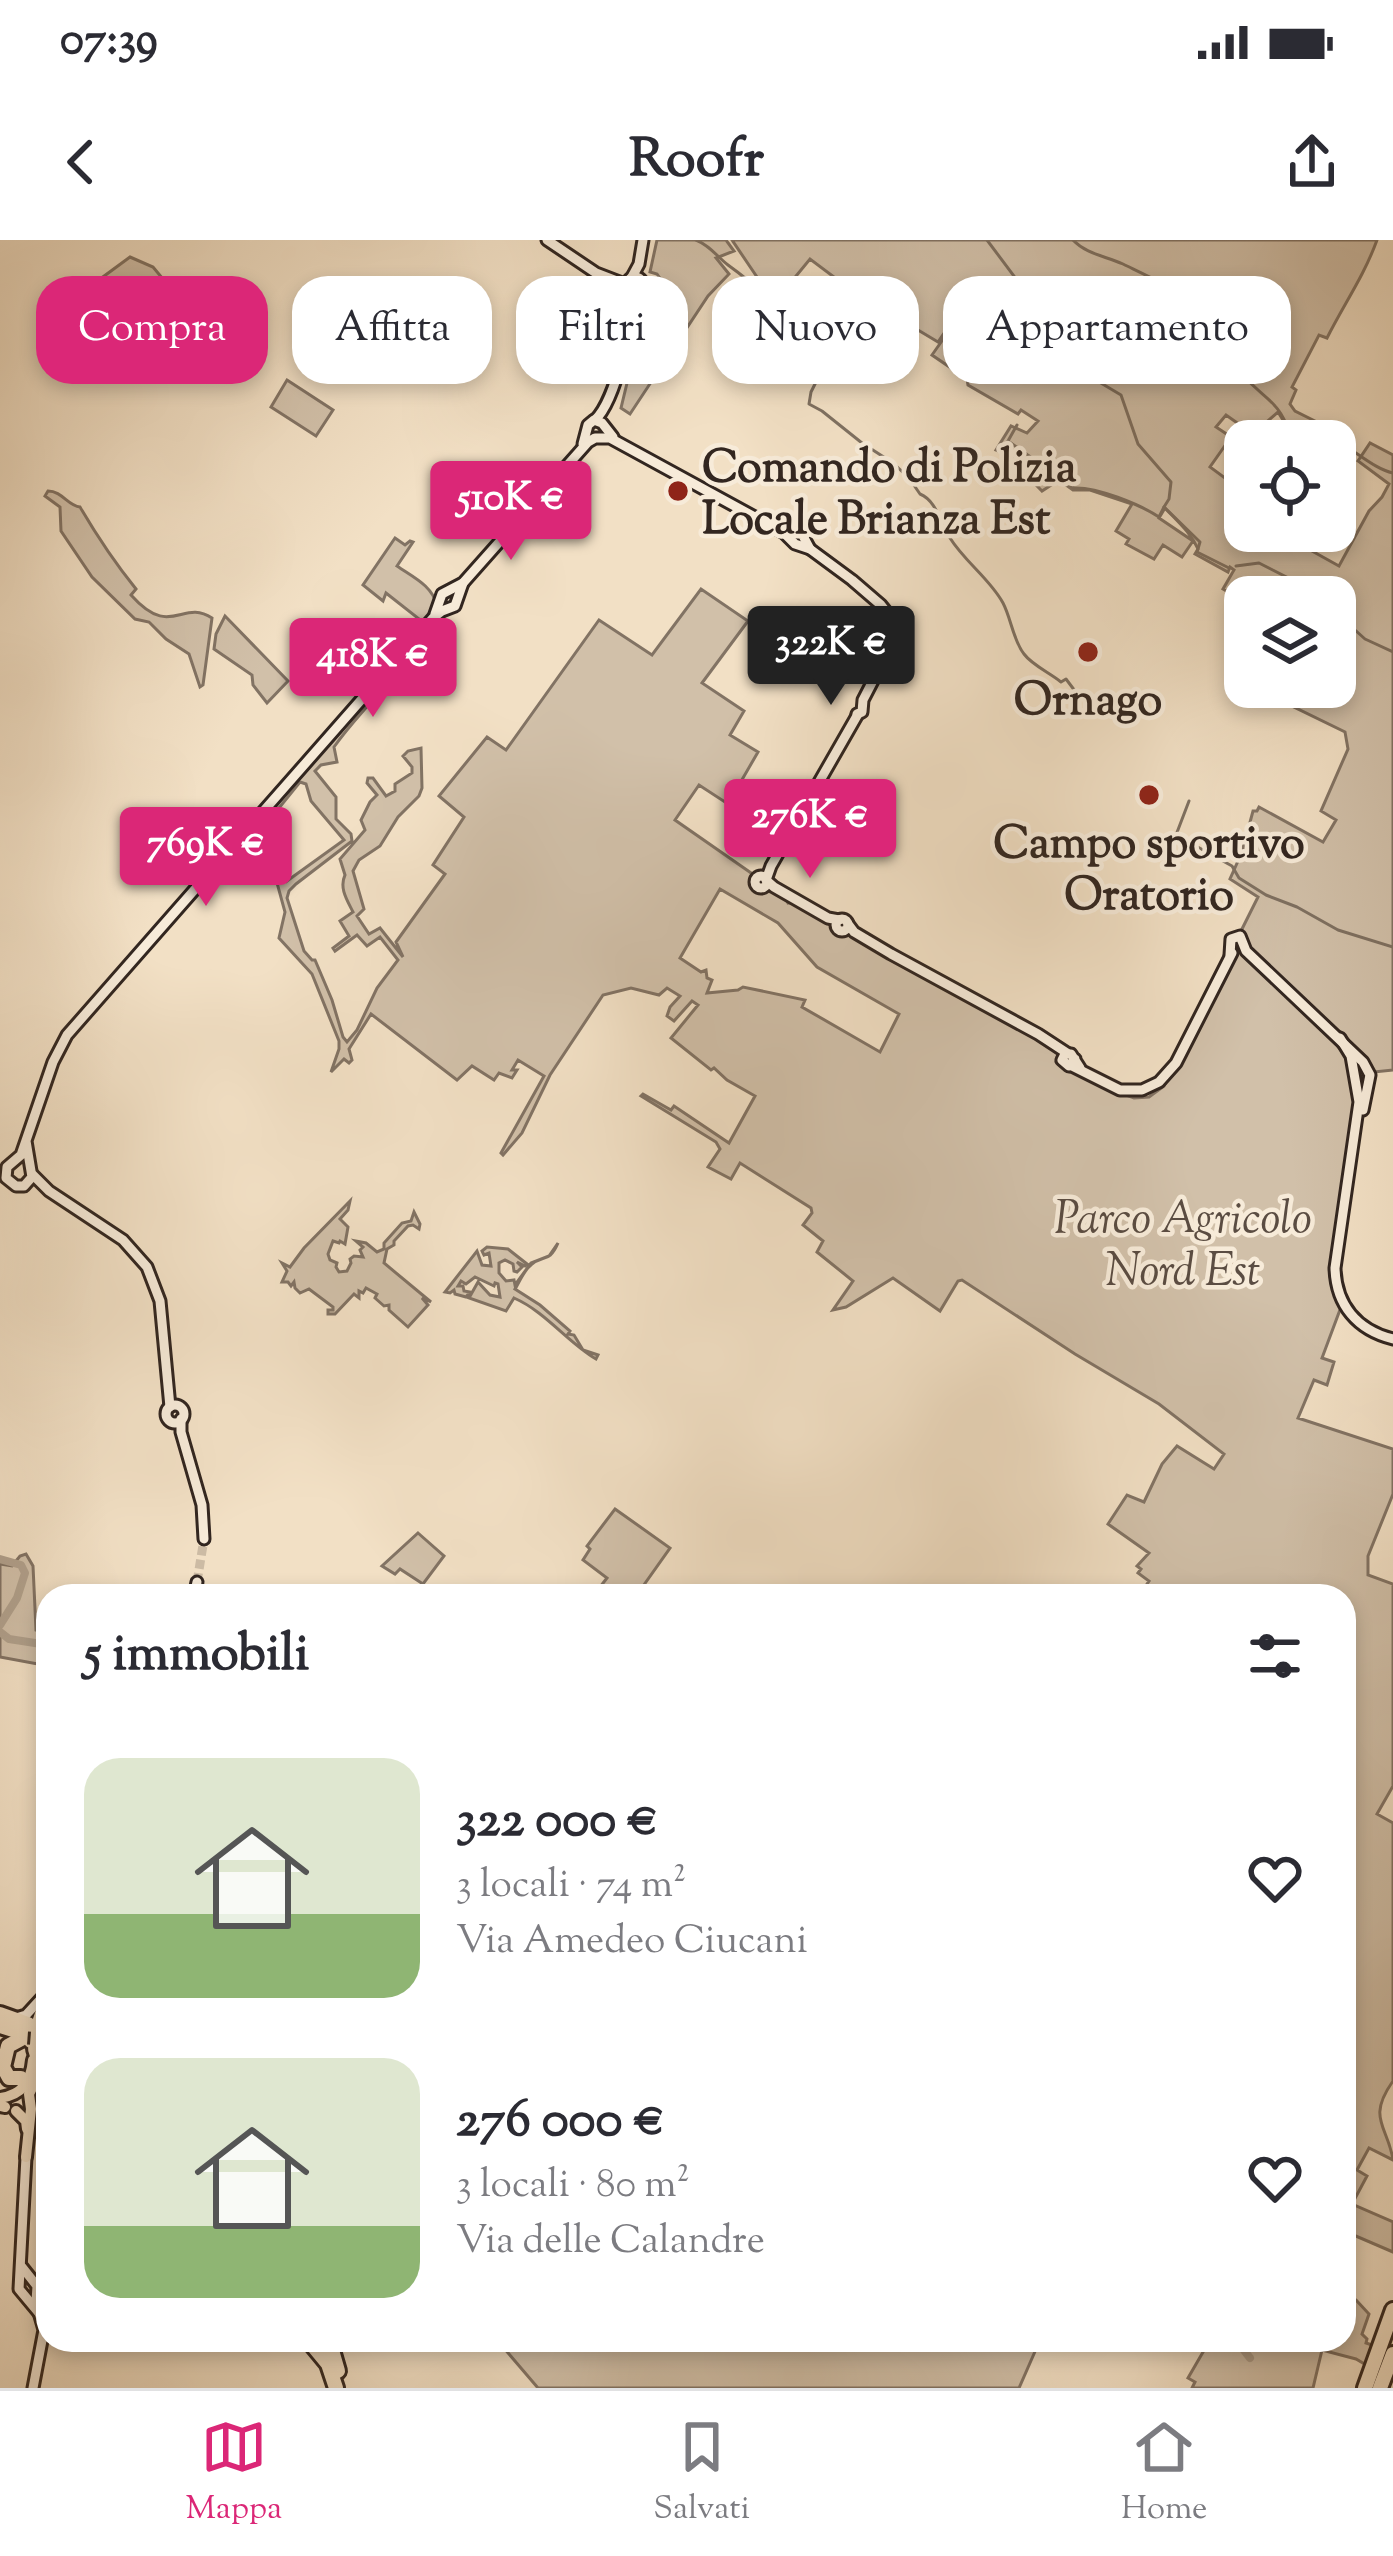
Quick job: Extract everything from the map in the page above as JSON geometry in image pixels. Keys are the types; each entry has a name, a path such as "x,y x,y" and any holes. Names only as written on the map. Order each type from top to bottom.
{"highway":[{"path":"0,2025 36,2042"},
{"path":"0,2025 0,2060"},
{"path":"28,2080 9,2078 3,2067 12,2042 36,2042"},
{"path":"1372,2388 1393,2310"},
{"path":"1372,2388 1393,2333"},
{"path":"318,2352 338,2388"},
{"path":"329,2352 338,2388"},
{"path":"1372,2388 1393,2354"}],"main road":[{"path":"547,240 604,276"},
{"path":"635,276 643,240"},
{"path":"21,1186 30,1181 26,1141 53,1062 70,1031 433,618 443,606 441,594 454,595 598,430 613,384"},
{"path":"598,430 798,540 865,590 895,625 893,642 766,882 1052,1042 1069,1059 1120,1090 1142,1090 1176,1064 1236,947 1366,1066"},
{"path":"1337,1035 1360,1078"},
{"path":"1366,1066 1360,1063 1359,1108 1336,1287 1355,1320 1393,1339"},
{"path":"1360,1078 1366,1066"},
{"path":"26,1165 8,1165 11,1184 49,1190"},
{"path":"26,1165 36,1180 123,1240 152,1275 160,1301 168,1387 173,1406 183,1411 179,1425 202,1505 204,1538"},
{"path":"0,2025 25,2016 36,2005"},
{"path":"3,2102 27,2083 36,2042"},
{"path":"28,2080 36,2076"},
{"path":"0,2079 11,2082 36,2077"},
{"path":"0,2079 6,2087 3,2102"},
{"path":"26,2157 31,2104 28,2080"},
{"path":"3,2102 23,2098 31,2104"},
{"path":"3,2102 27,2113 31,2104"},
{"path":"3,2102 27,2123 21,2291 36,2308"},
{"path":"20,2262 36,2294"},
{"path":"21,2291 24,2280 34,2285"},
{"path":"33,2388 42,2352"}],"green space":[{"path":"657,240 726,240 734,251 716,258 729,274 712,276 712,292 688,326 688,276 650,272"},
{"name":"Parco Agricolo Nord Est","path":"732,240 1377,240 1327,338 1319,335 1292,387 1296,390 1290,404 1313,420 1283,420 1278,412 1269,420 1233,420 1226,415 1216,427 1224,432 1224,447 1210,467 1224,477 1224,552 1314,552 1339,566 1347,552 1356,552 1356,535 1389,484 1358,461 1370,443 1393,455 1393,1070 1374,1072 1355,1064 1349,1051 1345,1056 1355,1078 1358,1104 1331,1273 1341,1307 1322,1358 1334,1362 1327,1385 1314,1380 1298,1418 1393,1449 1393,1494 1368,1556 1368,1575 1393,1584 1393,1786 1377,1814 1393,1823 1393,2081 1380,2114 1393,2160 1369,2148 1357,2170 1367,2176 1356,2197 1356,1584 1147,1584 1137,1566 1149,1553 1108,1524 1127,1495 1144,1502 1162,1464 1177,1446 1214,1469 1224,1454 1159,1404 962,1280 940,1311 893,1278 833,1310 853,1281 817,1252 823,1241 803,1225 811,1208 740,1163 731,1179 708,1167 720,1149 716,1142 641,1096 671,1110 674,1106 729,1143 755,1096 711,1070 671,1038 698,1005 692,1001 674,1021 667,1016 680,996 667,988 659,995 631,988 603,995 550,1075 522,1133 503,1155 544,1076 518,1060 512,1078 499,1073 494,1080 472,1066 457,1080 371,1014 349,1049 352,1060 344,1059 331,1072 339,1041 312,974 279,938 285,912 262,828 255,824 368,697 371,702 334,747 337,762 315,771 336,797 336,819 352,841 296,884 287,898 304,951 315,960 347,1042 398,960 380,937 367,946 357,935 333,948 349,936 340,921 353,912 343,889 340,859 365,830 361,820 377,795 368,778 386,796 395,791 395,784 412,773 403,756 421,748 419,796 398,817 380,846 359,860 353,871 364,909 357,916 369,934 380,928 403,957 396,942 445,874 433,865 464,817 439,796 487,737 506,750 599,620 652,655 701,589 748,621 702,683 744,711 730,735 758,752 728,804 699,785 675,820 756,880 764,879 788,903 795,902 836,926 844,921 844,930 1073,1059 1115,1091 1149,1097 1164,1086 1258,897 1230,879 1253,811 1259,807 1323,842 1336,820 1321,811 1348,749 1345,732 1296,708 1356,708 1356,576 1231,576 1234,570 1230,567 1228,572 1195,554 1198,549 1192,538 1165,508 1159,518 1193,541 1182,557 1163,545 1154,559 1126,544 1129,539 1116,531 1132,504 1090,490 1073,490 1059,480 1042,491 1006,454 996,450 1011,426 1027,433 1038,421 968,384 1291,384 1291,276 943,276 943,335 938,342 919,331 919,276 833,276 810,259 796,276 756,276","holes":["300,782 306,784 311,801 344,840 287,881 270,819","720,889 778,923 817,967 899,1014 880,1052 802,1007 805,1000 743,987 707,993 712,980 706,970 701,972 680,958"]},
{"path":"130,257 153,267 160,276 104,276"},
{"name":"Parco Agricolo Nord Est","path":"943,339 943,363 932,355"},
{"path":"287,380 333,410 316,436 271,407"},
{"path":"627,384 650,384 630,414 621,408"},
{"path":"48,491 80,507 136,589 131,595 145,608 166,617 192,612 212,618 203,685 200,687 189,654 149,622 135,619 92,577 61,531 60,507 45,496"},
{"path":"395,538 405,545 413,542 397,566 435,599 437,606 424,623 386,593 383,601 363,585"},
{"path":"225,616 288,681 267,703 253,685 252,675 214,649"},
{"path":"350,1201 340,1219 348,1227 345,1244 333,1241 328,1254 339,1272 347,1271 354,1256 363,1257 363,1247 356,1241 377,1252 402,1223 411,1221 414,1212 420,1224 419,1229 408,1226 394,1241 384,1263 431,1302 422,1298 428,1305 408,1327 366,1288 359,1291 359,1298 354,1294 335,1314 328,1314 333,1307 309,1289 300,1293 294,1282 291,1286 282,1282 287,1271 282,1263 290,1267"},
{"path":"487,1247 508,1249 527,1264 517,1262 522,1267 517,1272 505,1260 499,1263 499,1273 515,1285 531,1263 539,1260 526,1270 515,1289 570,1331 583,1350 598,1355 596,1359 585,1352 575,1344 536,1311 514,1298 506,1311 469,1298 478,1282 490,1295 500,1297 498,1284 475,1277 458,1286 470,1292 466,1297 454,1290 445,1292 477,1251 482,1265 491,1266 489,1253 482,1251"},
{"path":"615,1509 670,1548 644,1584 602,1584 607,1578 583,1560 590,1549 587,1546"},
{"path":"418,1533 444,1556 423,1584 400,1569 395,1574 382,1566"},
{"path":"26,1554 33,1566 36,1664 0,1657 0,1564 12,1566"},
{"name":"Parco Agricolo Nord Est","path":"1356,2206 1393,2222 1393,2252 1356,2236"},
{"path":"1356,2300 1369,2314 1362,2334 1366,2343 1375,2346 1368,2366 1330,2352 1356,2352"},
{"path":"507,2352 1035,2352 1019,2388 538,2388"},
{"path":"1203,2352 1322,2352 1313,2388 1192,2388 1195,2382 1188,2378"}],"waterway":[{"path":"696,240 780,312 821,372 809,404 909,478 934,507 956,547 998,594 1024,654 1061,682 1066,679 1081,699"},
{"path":"987,240 1034,303 1031,314 1062,343 1069,364 1121,395 1138,444 1171,482 1164,507 1200,542 1197,552 1229,568"},
{"path":"1073,240 1187,297 1232,327 1244,339 1240,369 1284,420"},
{"path":"1017,425 1008,441 1074,488 1118,497 1159,517 1164,507"},
{"path":"1356,453 1393,473"},
{"path":"1236,566 1259,563 1285,576"},
{"path":"1356,631 1393,652"},
{"path":"1189,801 1176,835 1232,866 1239,878 1266,895 1338,930 1393,947"},
{"path":"0,1559 21,1565 25,1573 17,1598 0,1625"},
{"path":"0,1632 9,1639 36,1643"},
{"path":"1245,2352 1250,2358"}],"tunnel":[{"path":"197,1582 204,1539"}],"place":[{"name":"Comando di Polizia Locale Brianza Est","path":"678,491"},
{"name":"Ornago","path":"1088,652"},
{"name":"Campo sportivo Oratorio","path":"1149,795"}]}
